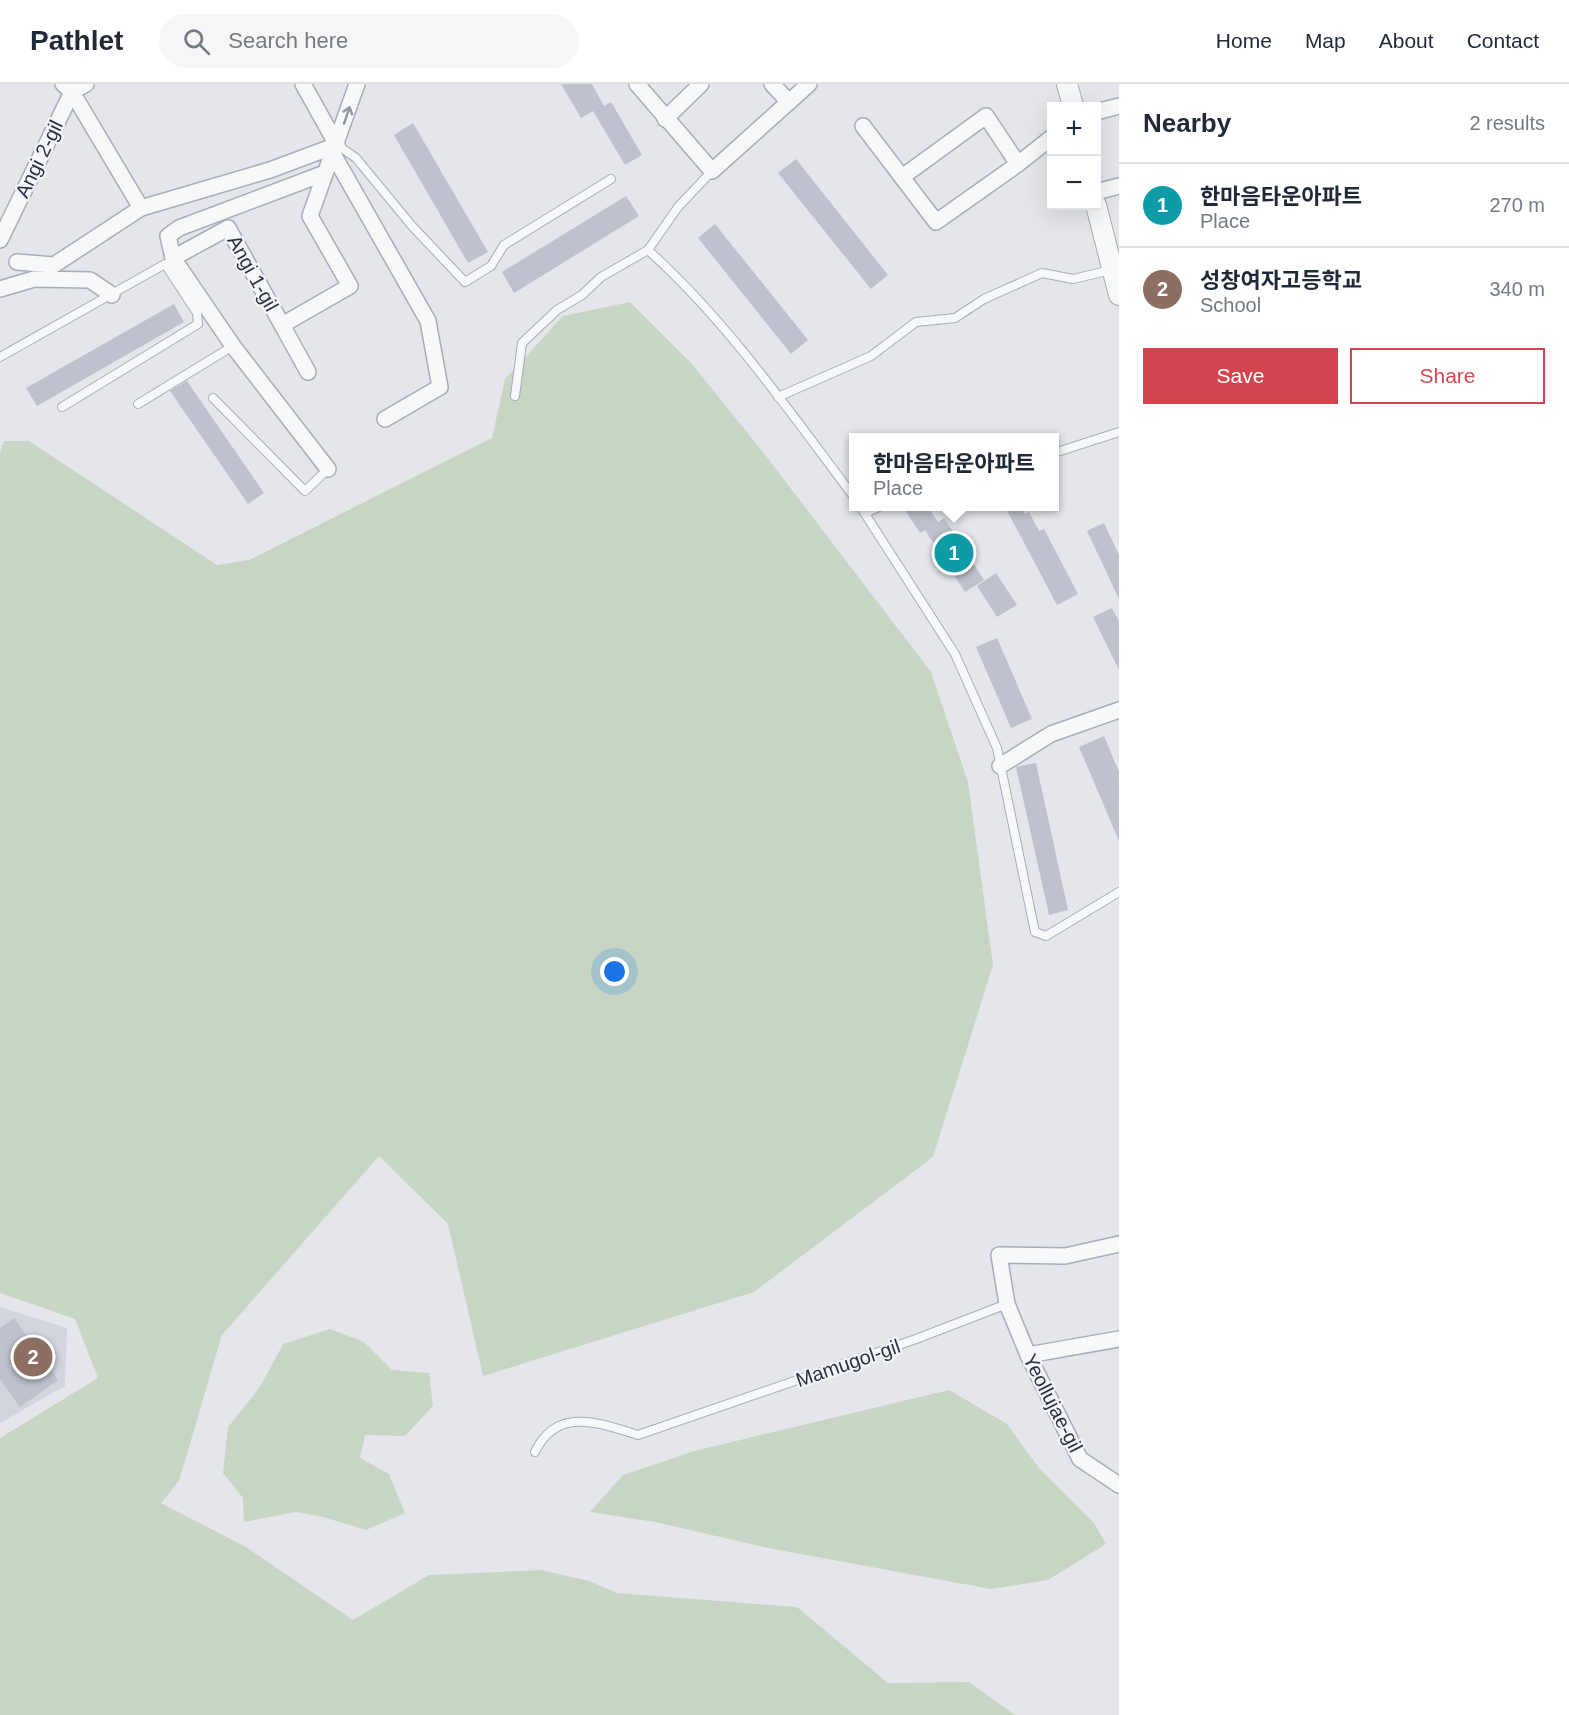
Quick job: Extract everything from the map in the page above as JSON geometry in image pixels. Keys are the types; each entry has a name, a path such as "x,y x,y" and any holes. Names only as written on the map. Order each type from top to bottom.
{"street":[{"path":"303,84 335,149 428,321 440,387 385,419"},
{"name":"Angi 1-gil","path":"169,261 228,228 282,325 350,286 310,216 357,84"},
{"path":"637,84 712,171 809,84"},
{"path":"665,119 701,84"},
{"path":"772,84 789,102"},
{"path":"1067,84 1072,102"},
{"path":"74,87 141,208"},
{"name":"Angi 2-gil","path":"0,240 74,87"},
{"path":"1101,111 1119,106"},
{"path":"902,177 986,116 1018,165"},
{"path":"863,126 936,222 1018,165 1047,141"},
{"path":"17,262 54,265 141,208 335,149"},
{"path":"326,172 178,228 168,237 169,261 328,469"},
{"path":"1101,191 1119,186"},
{"path":"1098,210 1116,269 1119,295"},
{"path":"0,289 34,279 90,280 112,295"},
{"path":"282,325 308,372"},
{"path":"1000,766 1051,734 1119,710"},
{"path":"1007,1304 999,1255 1065,1256 1119,1244"},
{"name":"Yeollujae-gil","path":"1007,1304 1028,1355 1080,1459 1119,1485"},
{"path":"1028,1355 1119,1339"}],"lane":[{"path":"335,149 356,158 412,226 465,282 491,266 504,245 611,179"},
{"path":"515,396 522,343 557,310 582,295 601,277 648,250 678,207 712,171"},
{"path":"648,250 687,285 718,318 849,490"},
{"path":"0,357 169,261 197,313 198,324 62,407"},
{"path":"778,397 871,356 916,322 955,318 984,299 1042,273 1073,279 1116,269"},
{"path":"138,404 233,346"},
{"path":"213,398 305,491 328,469"},
{"path":"1059,451 1119,432"},
{"path":"864,511 955,654 997,748 1035,932 1046,936 1119,892"},
{"name":"Mamugol-gil","path":"536,1452 542,1437 571,1420 603,1424 638,1435 916,1339 1007,1304"}],"shaded area":[{"path":"0,1307 67,1328 65,1386 0,1423"}],"green space":[{"path":"630,302 692,364 766,456 931,672 968,782 993,965 933,1157 754,1292 483,1376 448,1224 379,1156 222,1335 179,1481 161,1503 246,1547 353,1620 429,1575 541,1570 589,1581 617,1593 797,1607 888,1683 969,1682 1015,1715 0,1715 0,1438 98,1378 75,1319 0,1293 0,452 4,441 29,441 217,565 249,560 492,438 505,379 563,316"},
{"path":"330,1329 364,1342 392,1370 429,1373 433,1406 405,1436 365,1435 360,1458 389,1474 405,1513 366,1530 323,1517 296,1512 244,1522 243,1498 223,1473 228,1427 260,1387 283,1344"},
{"path":"949,1390 1007,1424 1039,1468 1094,1523 1106,1544 1048,1580 991,1589 768,1548 655,1522 590,1512 623,1475 694,1451"}],"building":[{"path":"561,84 592,84 604,106 611,102 642,155 625,165 593,111 581,118"},
{"path":"413,123 488,252 468,263 394,135"},
{"path":"796,159 888,275 871,289 778,173"},
{"path":"626,196 639,216 514,293 502,272"},
{"path":"715,224 808,340 791,354 698,238"},
{"path":"174,304 184,322 37,406 26,388"},
{"path":"187,381 264,493 248,504 170,391"},
{"path":"906,511 931,511 938,522 944,518 984,580 965,592 925,530 920,533"},
{"path":"1007,511 1023,511 1025,514 1029,512 1039,531 1044,529 1078,594 1057,605"},
{"path":"1104,523 1119,555 1119,599 1087,531"},
{"path":"996,573 1017,605 997,617 977,586"},
{"path":"1112,608 1119,621 1119,670 1093,617"},
{"path":"997,638 1032,719 1011,728 976,647"},
{"path":"1104,736 1119,772 1119,841 1079,747"},
{"path":"1036,763 1068,910 1049,915 1016,767"},
{"path":"14,1318 58,1380 20,1407 0,1379 0,1328"}],"place":[{"name":"한마음타운아파트","path":"954,553"},
{"name":"성창여자고등학교","path":"33,1357"}]}
